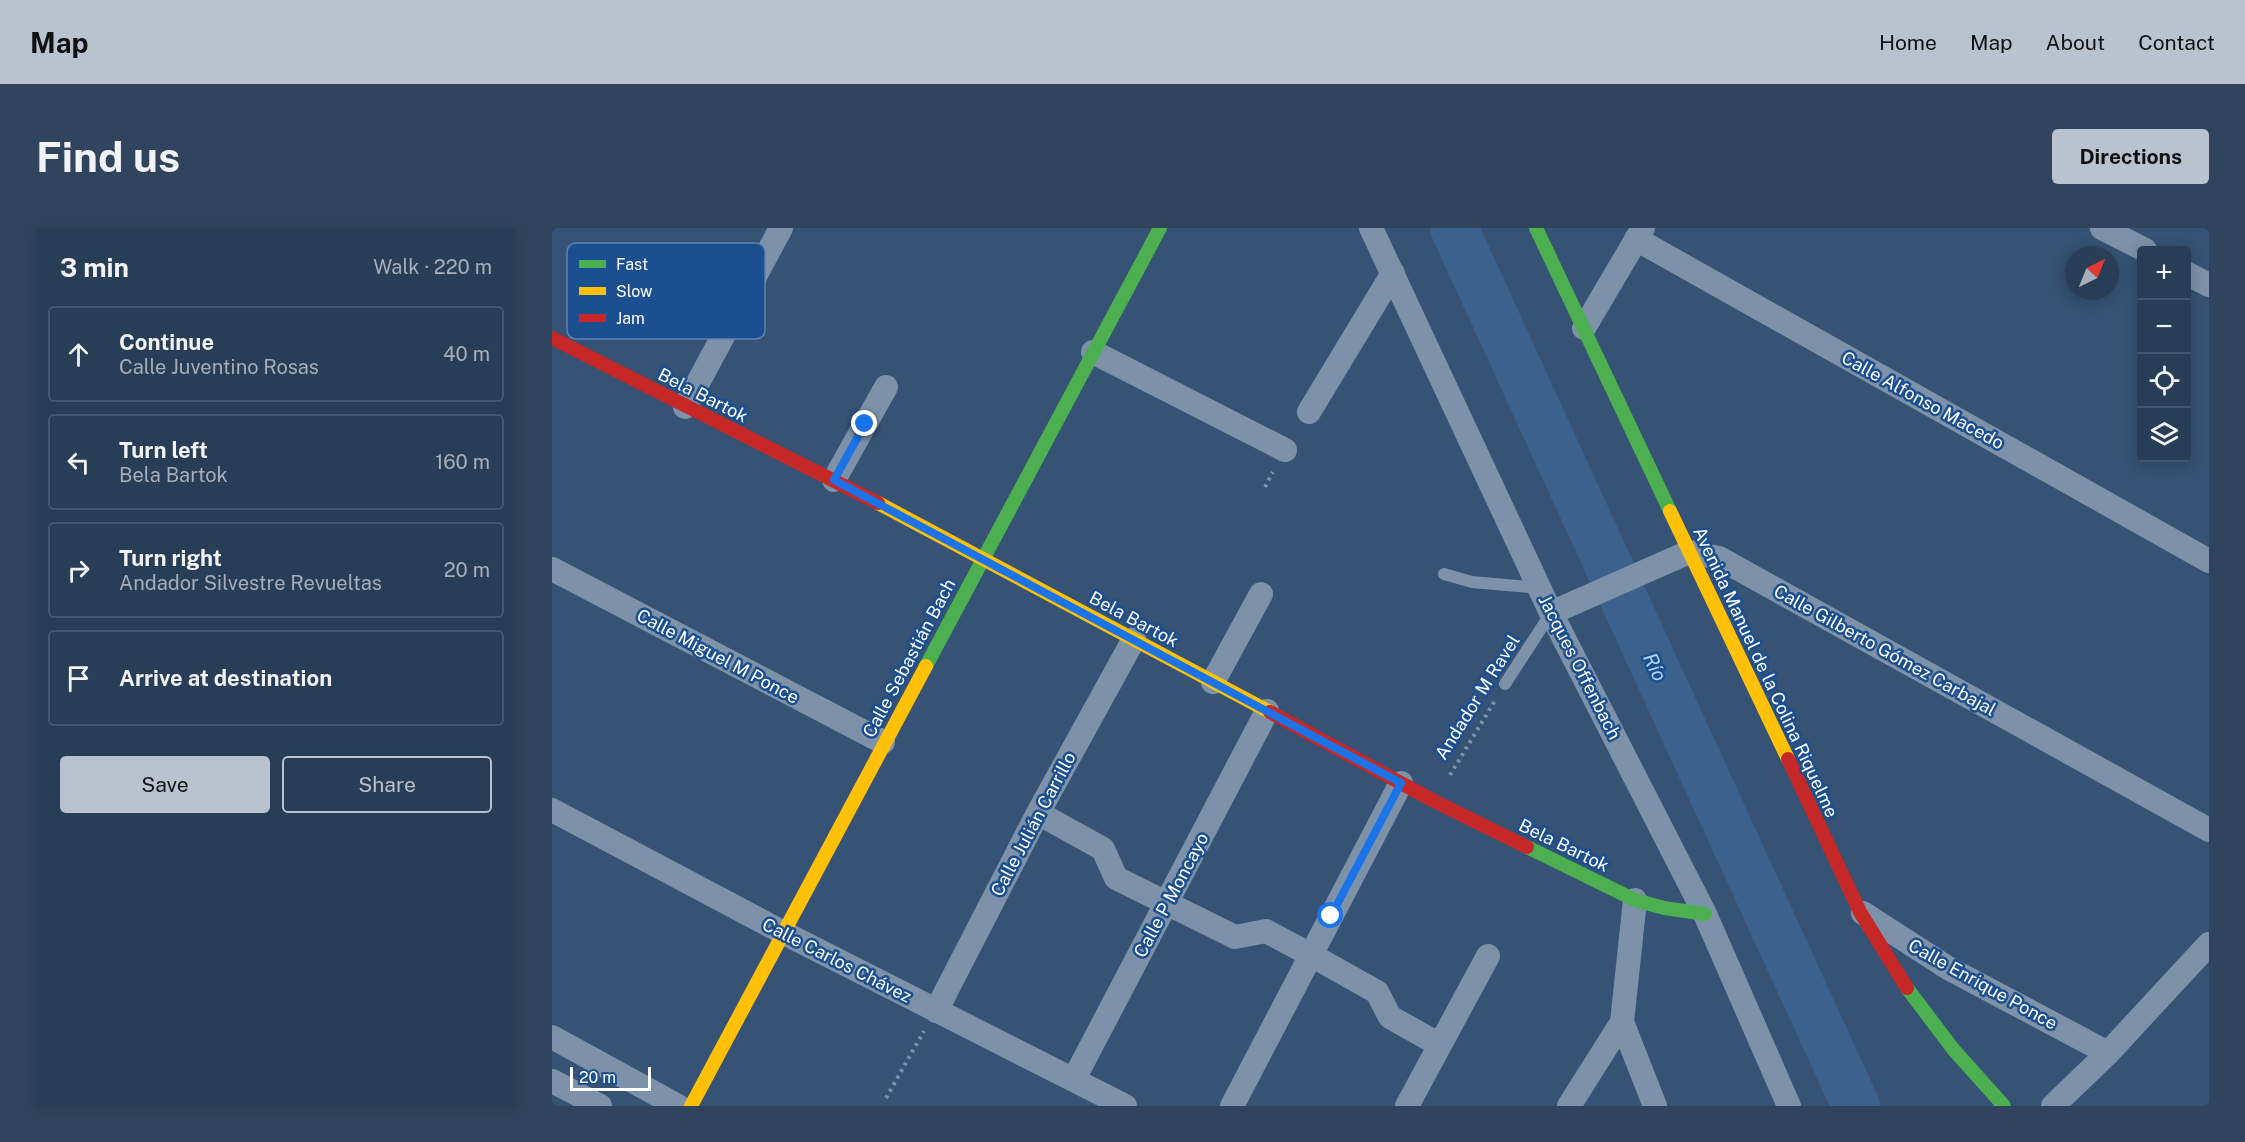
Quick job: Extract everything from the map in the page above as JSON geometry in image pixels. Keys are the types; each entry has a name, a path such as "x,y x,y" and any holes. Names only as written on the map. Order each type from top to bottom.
{"street":[{"path":"765,258 781,228"},
{"name":"Calle Sebastián Bach","path":"691,1106 883,742 1160,228"},
{"name":"Jacques Offenbach","path":"1371,228 1540,588 1562,609 1706,914 1788,1106"},
{"name":"Avenida Manuel de la Colina Riquelme","path":"1536,228 1584,327 1678,557 1860,912 1906,986 1953,1049 2004,1106"},
{"path":"2102,228 2137,246"},
{"path":"1584,327 1640,234"},
{"name":"Calle Alfonso Macedo","path":"1640,234 2209,561"},
{"path":"1309,412 1393,273"},
{"path":"2191,275 2209,285"},
{"name":"Bela Bartok","path":"552,338 983,558 1434,801 1635,900 1664,908 1706,914"},
{"path":"686,407 722,339"},
{"path":"1094,352 1285,450"},
{"path":"834,480 886,387"},
{"path":"1562,609 1678,557"},
{"name":"Calle Gilberto Gómez Carbajal","path":"1678,557 1719,558 2209,830"},
{"name":"Calle Miguel M Ponce","path":"552,569 883,742"},
{"path":"1212,682 1261,594"},
{"name":"Calle Julián Carrillo","path":"936,1011 1038,813 1134,639"},
{"name":"Calle P Moncayo","path":"1074,1078 1268,711"},
{"path":"1232,1106 1401,783"},
{"name":"Calle Carlos Chávez","path":"552,810 782,932 1074,1078 1125,1106"},
{"path":"1038,813 1103,849 1116,878 1234,937 1266,931 1377,992 1390,1017 1440,1045"},
{"path":"1569,1106 1622,1022 1635,900"},
{"name":"Calle Enrique Ponce","path":"1860,912 1948,968 2108,1053"},
{"path":"2053,1106 2108,1053 2209,944"},
{"path":"1407,1106 1488,956"},
{"path":"1622,1022 1655,1106"},
{"path":"552,1037 678,1106"},
{"path":"579,1052 557,1084 600,1106"}],"lane":[{"path":"1443,574 1472,582 1540,588"},
{"name":"Andador M Ravel","path":"1504,684 1562,609"}],"path":[{"name":"Andador M Ravel","path":"1434,801 1504,684"},
{"path":"886,1098 936,1011"}],"waterway":[{"name":"Río","path":"1454,228 1856,1106"}],"traffic: fast":[{"path":"926,666 1160,228"},
{"path":"1536,228 1670,511"},
{"path":"1527,847 1635,900 1664,908 1705,914"},
{"path":"1907,988 1953,1049 2004,1106"}],"traffic: slow":[{"path":"878,503 1270,712"},
{"path":"1670,511 1788,759"},
{"path":"691,1106 926,666"}],"traffic: jam":[{"path":"552,338 878,503"},
{"path":"1270,712 1434,801 1527,847"},
{"path":"1788,759 1860,912 1907,988"}],"route":[{"path":"865,424 834,480 1401,783 1331,916"}]}
